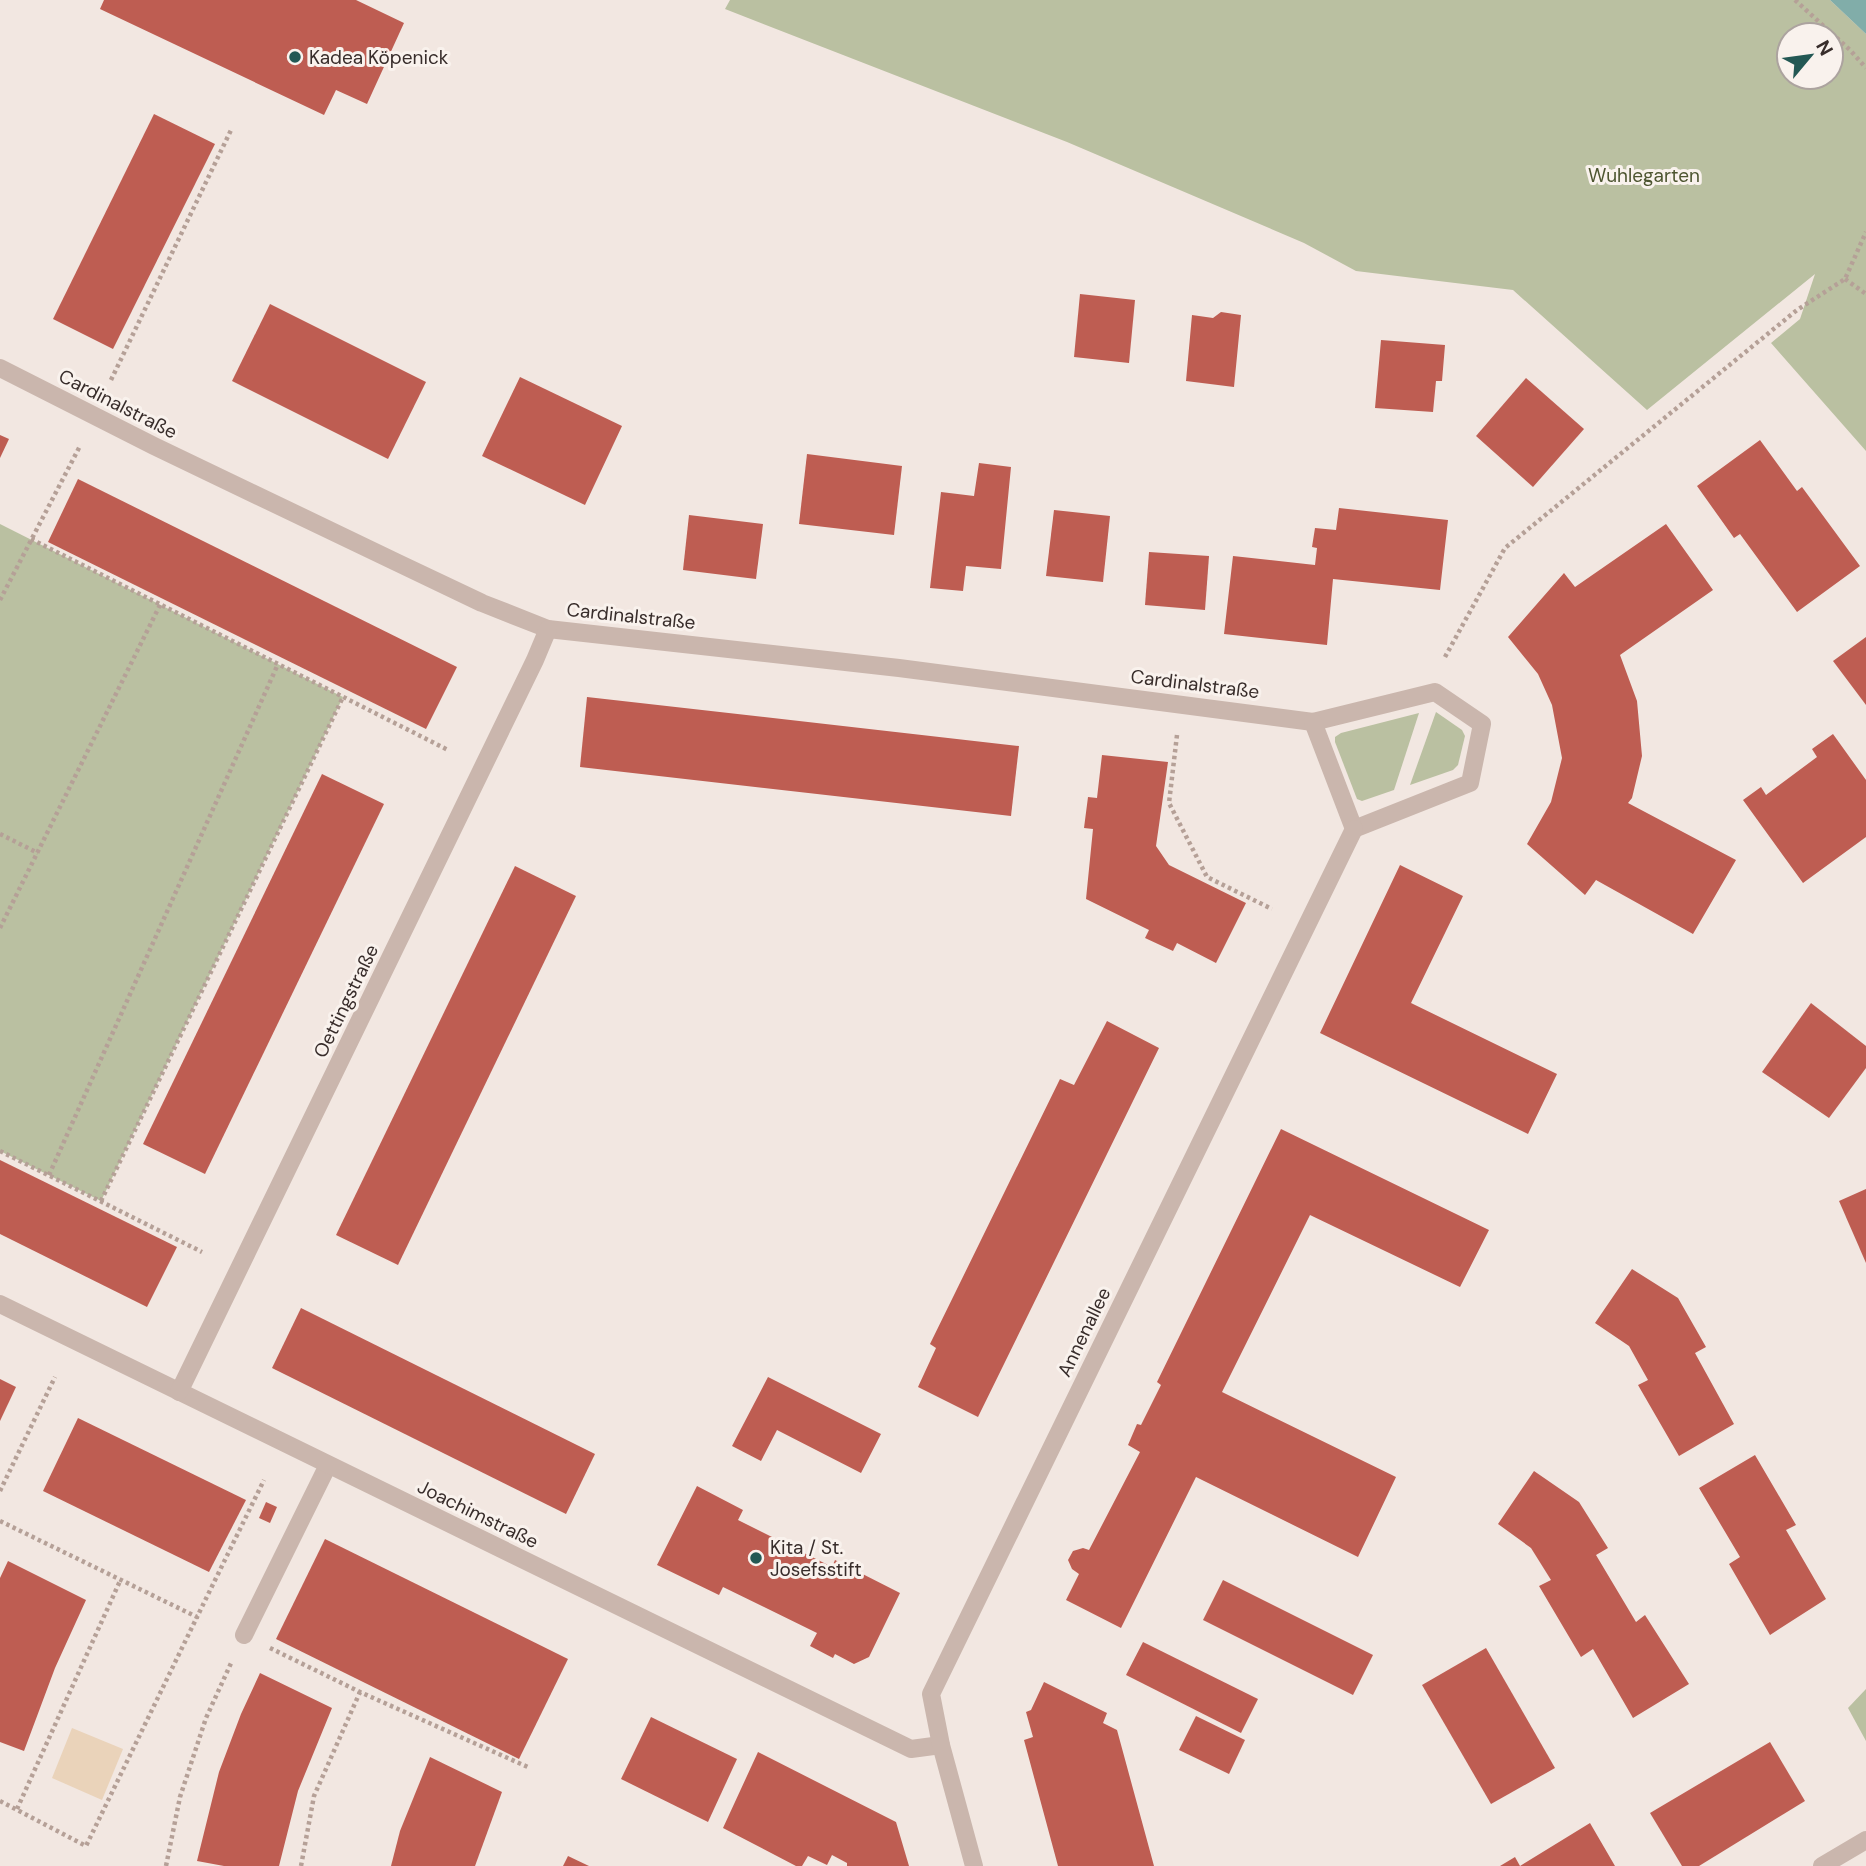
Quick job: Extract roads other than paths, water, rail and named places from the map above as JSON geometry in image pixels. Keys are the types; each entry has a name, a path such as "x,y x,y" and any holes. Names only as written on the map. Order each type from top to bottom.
{"street":[{"name":"Cardinalstraße","path":"0,368 153,446 446,586 548,629 900,668 1312,722"},
{"name":"Oettingstraße","path":"179,1391 548,629"},
{"path":"1435,692 1482,724 1470,783 1354,829 1312,722 1435,692"},
{"name":"Annenallee","path":"974,1866 941,1745 931,1694 1354,829"},
{"name":"Joachimstraße","path":"0,1304 911,1749 941,1745"},
{"path":"244,1635 328,1465"},
{"path":"1822,1866 1866,1840"}],"water":[{"path":"1830,0 1866,0 1866,34"}],"place":[{"name":"Kadea Köpenick","path":"295,57"},
{"name":"Kita / St. Josefsstift","path":"756,1558"}],"park label":[{"name":"Wuhlegarten","path":"1644,175"}]}
